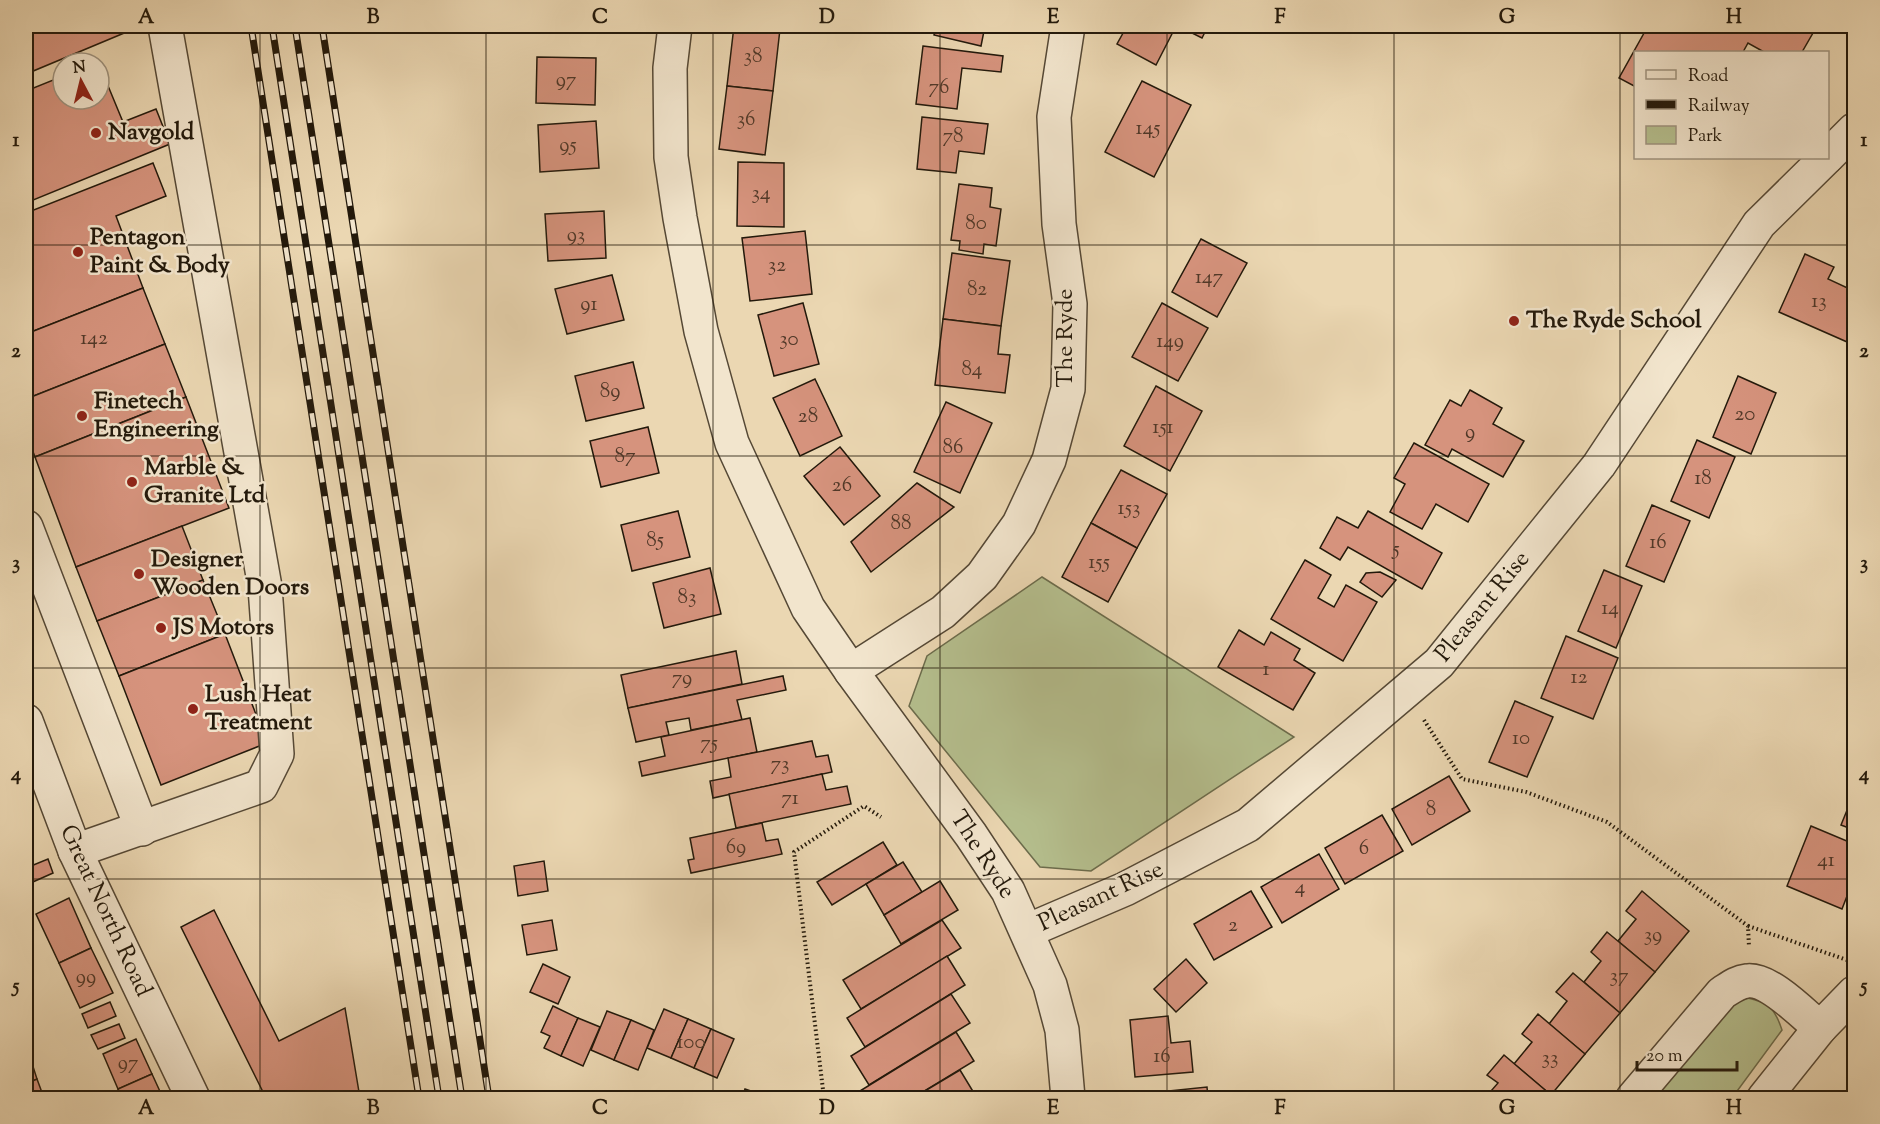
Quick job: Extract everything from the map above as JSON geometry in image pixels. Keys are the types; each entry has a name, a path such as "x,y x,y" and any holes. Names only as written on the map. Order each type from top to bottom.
{"street":[{"path":"75,851 261,786 277,754 265,587 165,26"},
{"name":"The Ryde","path":"675,26 670,68 671,157 704,343 732,443 808,608 851,671 971,835 1008,891 1050,985 1062,1030 1068,1098"},
{"name":"The Ryde","path":"851,671 942,612 982,576 1019,524 1049,460 1068,389 1070,304 1059,224 1054,117 1068,26"},
{"name":"Pleasant Rise","path":"1829,155 1853,134"},
{"name":"Pleasant Rise","path":"1027,931 1125,889 1248,825 1439,663 1599,465 1759,224 1825,159"},
{"path":"26,527 142,828"},
{"name":"Great North Road","path":"26,720 75,851 193,1098"},
{"path":"1633,1098 1722,993 1734,985 1749,980 1766,985 1820,1028"},
{"path":"1764,1098 1820,1028 1854,993"}],"path":[{"path":"1405,692 1462,779 1526,792 1607,822 1748,926 1854,963"},
{"path":"824,1098 794,852 864,806 881,817"},
{"path":"1748,926 1749,980"}],"green space":[{"path":"1042,577 1294,737 1091,871 1040,867 909,706 927,656"},
{"path":"1748,998 1762,1002 1771,1008 1782,1030 1732,1098 1649,1098 1728,1005"}],"building":[{"path":"26,26 141,26 81,51 51,51 51,64 26,74"},
{"path":"734,26 780,29 773,91 727,86"},
{"path":"936,26 985,26 981,46 934,35"},
{"path":"1127,26 1176,26 1156,65 1117,44"},
{"path":"1178,26 1208,26 1202,38"},
{"path":"1648,26 1817,26 1803,51 1762,51 1748,43 1744,51 1634,51"},
{"path":"923,46 1003,56 1001,72 962,68 957,109 916,104"},
{"path":"1634,51 1634,86 1619,78"},
{"path":"537,57 596,58 595,105 536,103"},
{"name":"Navgold","path":"51,81 51,111 111,111 111,93 123,122 156,109 170,144 26,203 26,91"},
{"path":"1142,81 1191,105 1154,177 1105,152"},
{"path":"727,86 773,91 765,155 719,149"},
{"path":"922,117 988,124 984,154 959,151 956,173 917,169"},
{"path":"596,121 599,168 540,172 538,125"},
{"path":"738,162 784,163 784,227 737,226"},
{"name":"Pentagon Paint & Body","path":"153,163 166,196 116,216 143,288 26,334 26,213"},
{"path":"959,184 992,188 990,207 1001,209 996,246 984,244 983,254 959,250 960,241 951,240"},
{"path":"604,211 606,258 548,261 545,214"},
{"path":"805,231 812,294 750,301 742,238"},
{"path":"1201,239 1247,263 1217,317 1172,292"},
{"path":"952,253 1010,261 1001,326 943,319"},
{"path":"1805,254 1834,267 1828,279 1854,291 1854,345 1779,312"},
{"path":"612,275 624,320 567,334 555,289"},
{"path":"143,288 165,344 26,399 26,334"},
{"path":"803,303 819,364 774,376 758,315"},
{"path":"1162,303 1208,328 1178,381 1132,357"},
{"path":"943,319 1001,326 998,354 1010,355 1005,393 935,385"},
{"name":"Finetech Engineering","path":"165,344 186,397 35,457 26,433 26,399"},
{"path":"633,362 644,408 586,421 575,376"},
{"path":"1738,376 1776,393 1751,454 1713,437"},
{"path":"815,379 842,436 800,456 773,398"},
{"path":"1156,386 1202,411 1170,471 1124,446"},
{"path":"1470,390 1502,408 1493,424 1524,441 1503,477 1452,449 1448,457 1425,445 1450,400 1461,406"},
{"name":"Marble & Granite Ltd","path":"186,397 229,508 76,567 35,457"},
{"path":"946,402 992,423 960,493 914,472"},
{"path":"648,427 659,473 601,487 590,441"},
{"path":"1697,440 1735,457 1709,518 1671,501"},
{"path":"1414,443 1489,484 1468,522 1436,504 1422,529 1390,512 1405,484 1394,478"},
{"path":"840,447 880,496 844,525 804,476"},
{"path":"1121,470 1167,494 1137,548 1091,523"},
{"path":"917,483 954,507 871,572 851,542"},
{"path":"1652,505 1690,521 1664,582 1626,566"},
{"path":"678,511 690,557 632,571 621,525"},
{"path":"1368,511 1442,553 1422,589 1348,547 1340,560 1320,548 1337,517 1358,528"},
{"path":"1091,523 1137,548 1108,602 1062,577"},
{"name":"Designer Wooden Doors","path":"182,526 203,580 97,621 76,567"},
{"path":"1305,560 1331,575 1318,598 1334,607 1346,585 1377,602 1343,661 1271,619"},
{"path":"710,568 721,614 664,628 653,583"},
{"path":"1604,570 1642,586 1616,648 1578,631"},
{"path":"1380,572 1396,580 1382,597 1360,582 1366,573"},
{"name":"JS Motors","path":"203,580 225,634 119,676 97,621"},
{"path":"1239,630 1264,645 1271,632 1300,649 1294,660 1315,673 1293,710 1218,667"},
{"name":"Lush Heat Treatment","path":"225,634 267,743 161,785 119,676"},
{"path":"1566,636 1618,658 1593,719 1541,698"},
{"path":"736,651 742,684 628,708 621,675"},
{"path":"783,676 786,690 737,700 742,720 691,730 689,718 666,722 669,735 636,742 628,708"},
{"path":"1515,701 1553,717 1527,777 1489,762"},
{"path":"750,718 757,752 642,776 639,762 665,756 661,737"},
{"path":"812,741 816,757 828,755 832,772 713,798 710,781 731,777 728,758"},
{"path":"822,774 826,790 847,786 851,804 736,828 729,794"},
{"path":"1449,776 1470,811 1412,845 1392,809"},
{"path":"1854,793 1854,830 1841,825"},
{"path":"1382,815 1403,851 1345,884 1325,848"},
{"path":"762,823 766,841 778,839 782,854 691,873 688,860 694,859 690,838"},
{"path":"1811,826 1854,844 1854,878 1842,909 1787,886"},
{"path":"883,842 897,865 832,905 817,882"},
{"path":"1319,854 1339,889 1282,923 1261,887"},
{"path":"48,859 53,873 26,885 26,868"},
{"path":"544,861 548,891 518,896 514,866"},
{"path":"903,862 922,892 884,915 866,884"},
{"path":"940,881 958,910 901,944 884,915"},
{"path":"1251,891 1272,927 1214,960 1194,924"},
{"path":"1642,891 1689,931 1655,972 1618,941 1636,919 1626,911"},
{"path":"69,898 91,948 59,963 36,914"},
{"path":"214,910 279,1041 345,1008 360,1098 266,1098 181,927"},
{"path":"552,920 557,950 527,955 522,925"},
{"path":"942,920 961,948 861,1009 843,980"},
{"path":"1607,932 1655,972 1620,1013 1584,982 1601,961 1591,952"},
{"path":"91,948 113,993 80,1008 59,963"},
{"path":"947,956 965,985 865,1047 847,1018"},
{"path":"1186,959 1207,983 1176,1012 1154,989"},
{"path":"543,964 570,977 558,1004 530,992"},
{"path":"1573,973 1620,1013 1585,1054 1549,1024 1567,1001 1556,992"},
{"path":"951,994 970,1023 869,1085 851,1056"},
{"path":"110,1002 116,1016 88,1028 82,1014"},
{"path":"553,1006 578,1018 561,1056 544,1048 550,1036 541,1032"},
{"path":"664,1009 688,1019 671,1058 647,1048"},
{"path":"607,1011 631,1020 614,1060 591,1050"},
{"path":"1538,1014 1585,1054 1551,1095 1514,1064 1532,1042 1522,1034"},
{"path":"1168,1016 1171,1043 1190,1041 1193,1072 1135,1077 1130,1020"},
{"path":"578,1018 600,1027 583,1066 561,1056"},
{"path":"688,1019 711,1029 694,1068 671,1058"},
{"path":"631,1020 654,1030 638,1070 614,1060"},
{"path":"119,1024 125,1038 98,1049 91,1035"},
{"path":"711,1029 734,1039 717,1078 694,1068"},
{"path":"956,1032 974,1061 913,1098 858,1098 855,1094"},
{"path":"136,1039 152,1074 118,1089 103,1054"},
{"path":"29,1054 37,1079 26,1084 26,1055"},
{"path":"1504,1055 1551,1095 1548,1098 1485,1098 1498,1083 1487,1075"},
{"path":"960,1070 977,1098 913,1098"},
{"path":"152,1074 163,1098 123,1098 118,1089"},
{"path":"37,1079 44,1098 26,1098 26,1084"},
{"path":"1207,1087 1208,1098 1141,1098 1140,1094"},
{"path":"745,1089 771,1098 742,1098"}],"railway":[{"path":"251,26 419,1098"},
{"path":"272,26 439,1098"},
{"path":"295,26 462,1098"},
{"path":"322,26 489,1098"}],"place":[{"name":"Navgold","path":"96,133"},
{"name":"Pentagon Paint & Body","path":"78,252"},
{"name":"The Ryde School","path":"1514,321"},
{"name":"Finetech Engineering","path":"82,416"},
{"name":"Marble & Granite Ltd","path":"132,482"},
{"name":"Designer Wooden Doors","path":"139,574"},
{"name":"JS Motors","path":"161,628"},
{"name":"Lush Heat Treatment","path":"193,709"}]}
